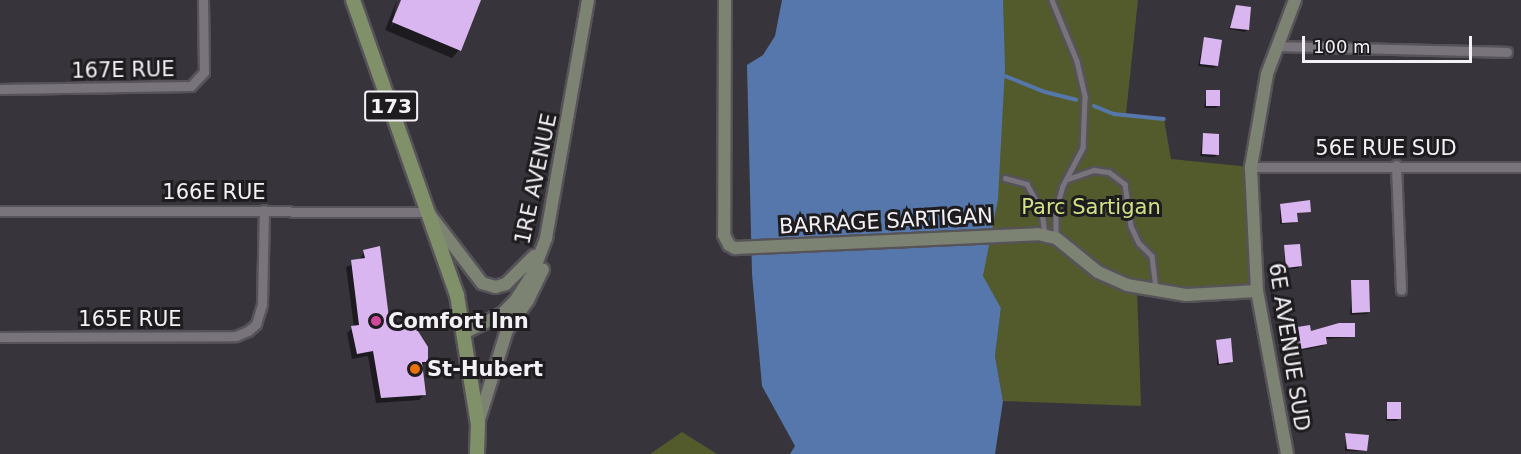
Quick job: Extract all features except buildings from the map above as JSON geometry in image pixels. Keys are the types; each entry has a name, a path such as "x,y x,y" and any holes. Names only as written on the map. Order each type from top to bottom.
{"main road":[{"name":"173","path":"353,0 457,295 478,424 477,454"},
{"name":"1RE AVENUE","path":"464,333 502,314 515,301 531,275 546,238 588,0"},
{"name":"BARRAGE SARTIGAN","path":"725,0 724,236 735,248 1047,235"},
{"name":"6E AVENUE SUD","path":"1287,454 1257,291 1251,167 1267,74 1295,0"},
{"path":"428,212 482,284 495,287 506,284 525,269 546,238"},
{"path":"1047,235 1098,272 1156,292 1257,291"},
{"path":"478,424 507,330 528,300 543,269 546,238"}],"street":[{"name":"167E RUE","path":"0,89 191,86 204,72 203,0"},
{"path":"1278,46 1507,52"},
{"path":"1396,165 1401,290"},
{"name":"56E RUE SUD","path":"1251,167 1396,165 1521,167"},
{"name":"165E RUE","path":"0,337 236,336 256,324 262,304 264,210"},
{"name":"166E RUE","path":"0,211 428,212"}],"lane":[{"path":"1047,235 1068,179 1083,148 1085,97 1077,61 1052,0"},
{"path":"1068,179 1094,170 1110,172 1125,184 1131,226 1139,243 1152,256 1156,292"},
{"path":"1005,178 1027,184 1042,211 1047,235"}],"green space":[{"name":"Parc Sartigan","path":"1003,0 1138,0 1126,114 1164,119 1171,159 1251,167 1257,291 1137,288 1141,406 1003,401 995,356 1001,308 983,277"},
{"path":"682,432 717,454 650,454"}],"water":[{"path":"782,0 1003,0 1005,67 998,199 983,276 1001,308 995,356 1003,401 995,454 790,454 795,446 762,386 752,274 747,65 763,55 775,36"}],"waterway":[{"path":"1000,74 1045,92 1076,100"},
{"path":"1094,106 1114,114 1164,119"}],"place":[{"name":"Comfort Inn","path":"376,321"},
{"name":"St-Hubert","path":"415,369"}]}
